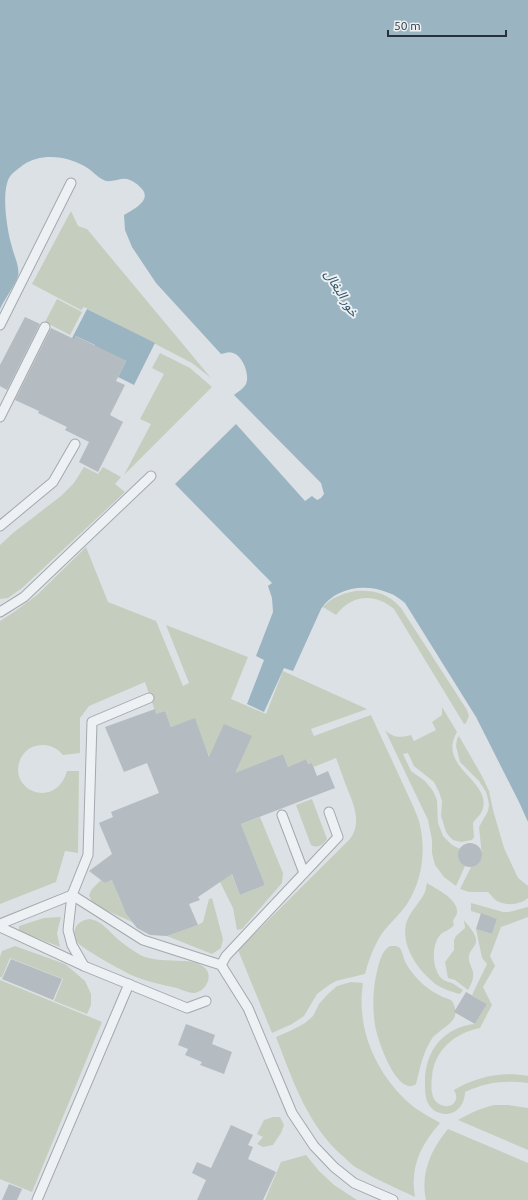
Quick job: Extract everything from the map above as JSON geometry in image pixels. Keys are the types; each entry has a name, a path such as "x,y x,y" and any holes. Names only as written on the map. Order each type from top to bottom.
{"lane":[{"path":"0,325 71,183"},
{"path":"0,417 45,327"},
{"path":"0,526 53,482 75,444"},
{"path":"0,612 24,597 151,476"},
{"path":"84,966 72,945 68,930 72,895 88,855 92,722 149,698"},
{"path":"221,965 226,956 338,837 329,812"},
{"path":"282,815 304,873"},
{"path":"0,924 72,895"},
{"path":"72,895 142,940 221,965 248,1008 292,1112 314,1146 334,1167 354,1183 393,1200"},
{"path":"0,927 84,966 187,1008 206,1001"},
{"path":"37,1200 129,984"}],"green space":[{"path":"71,211 78,226 87,229 211,378 192,363 84,307 81,310 32,284"},
{"path":"57,299 82,312 70,335 45,322"},
{"path":"160,353 190,368 212,387 124,475 151,424 140,419 164,374 152,368"},
{"path":"84,467 98,474 103,467 121,477 115,484 125,492 22,588 8,598 0,599 0,545 13,533 61,496 74,483"},
{"path":"86,547 108,602 156,621 183,686 189,683 166,625 248,657 231,699 266,714 283,671 367,709 311,729 314,736 371,715 420,823 423,846 421,866 416,886 407,904 378,940 370,957 365,974 336,981 329,985 317,994 304,1016 292,1024 272,1033 238,950 350,839 354,833 356,827 356,814 336,758 314,767 312,763 308,764 306,759 288,767 283,754 226,777 214,770 195,719 171,727 165,711 156,714 145,682 89,706 80,718 80,753 63,755 51,746 40,745 33,747 26,751 23,755 20,760 18,771 21,780 27,787 35,792 44,793 53,790 61,783 67,771 79,771 78,853 65,851 56,882 0,904 0,621 37,595"},
{"path":"355,591 369,591 386,596 401,608 467,710 469,716 466,723 464,724 394,609 379,600 372,598 364,598 349,603 336,615 323,607 338,596"},
{"path":"442,707 457,732 453,744 454,755 459,765 480,791 484,800 482,811 473,823 474,837 472,840 461,842 453,840 449,836 446,832 441,816 442,801 434,782 414,766 408,753 403,754 411,771 425,781 433,791 437,800 438,823 443,836 452,845 460,849 459,859 465,866 456,886 444,877 435,865 428,820 385,730 391,735 397,737 411,735 414,741 436,730 432,722 442,715"},
{"path":"459,736 489,791 504,848 518,878 528,886 528,898 521,902 505,904 497,901 488,892 469,892 460,889 471,867 480,862 482,856 479,827 488,811 489,805 486,792 479,781 460,762 456,746"},
{"path":"312,799 327,839 322,845 315,847 311,845 296,805"},
{"path":"260,817 283,873 282,883 242,929 237,930 233,908 220,882 217,852 232,875 240,895 265,885 241,824"},
{"path":"141,868 139,884 117,893 126,914 132,922 101,908 92,902 89,895 92,889 101,880 105,883"},
{"path":"427,883 449,897 456,905 457,911 453,921 454,925 441,934 438,938 434,950 434,962 438,974 442,979 463,990 460,994 442,988 430,980 413,958 406,941 405,933 407,920 423,896"},
{"path":"212,898 223,939 221,948 212,954 167,936 203,922 209,899"},
{"path":"471,903 503,912 528,907 528,917 501,927 490,956 495,966 483,987 492,1005 480,1028 462,1034 447,1044 441,1051 434,1067 432,1077 431,1085 433,1097 439,1104 446,1106 452,1105 456,1099 454,1090 462,1085 490,1076 509,1074 528,1076 528,1083 512,1082 488,1084 465,1092 462,1104 459,1108 446,1114 432,1109 427,1100 425,1084 428,1062 432,1052 445,1036 464,1026 475,1024 487,1004 472,995 487,964 482,958 476,929 492,934 497,919 471,911"},
{"path":"61,917 57,933 60,947 19,931 19,926 44,918"},
{"path":"89,919 102,924 122,943 140,955 161,960 200,964 208,972 209,976 207,984 202,990 194,993 141,979 114,966 95,955 76,941 74,933 77,925 80,922"},
{"path":"464,920 473,931 476,939 469,956 473,977 468,990 455,980 448,978 445,962 454,950 454,940 456,936 465,928"},
{"path":"15,946 65,964 85,981 91,994 91,1005 87,1014 54,1001 63,979 10,958 2,977 0,977 0,957 2,951"},
{"path":"390,946 400,948 406,963 416,977 431,990 452,1001 455,1010 454,1019 433,1037 430,1042 422,1060 416,1084 409,1086 402,1083 389,1065 375,1025 374,996 376,974 382,955"},
{"path":"0,980 102,1022 32,1192 0,1179"},
{"path":"351,982 363,983 362,1016 366,1033 371,1048 386,1078 409,1103 440,1123 427,1140 418,1157 414,1176 415,1197 378,1180 356,1167 332,1146 311,1118 276,1037 305,1023 313,1016 319,1004 328,994 337,986"},
{"path":"494,1105 508,1105 528,1108 528,1150 458,1120 476,1111"},
{"path":"273,1117 280,1117 284,1125 281,1133 273,1145 263,1147 257,1144 263,1137 257,1134 264,1120"},
{"path":"448,1129 528,1163 528,1200 426,1200 425,1181 428,1162 432,1153"},
{"path":"306,1155 319,1171 334,1185 357,1200 265,1200 281,1162"}],"water":[{"name":"خور البغال","path":"0,0 528,0 528,822 476,717 405,603 391,594 370,588 352,589 335,596 327,602 321,609 293,671 284,668 264,712 247,704 264,660 256,656 273,612 272,598 268,586 272,583 175,484 236,424 305,501 312,496 317,500 321,498 324,494 321,483 234,395 244,387 247,380 245,366 240,358 232,352 221,354 156,283 132,247 125,230 124,215 137,207 144,200 145,196 144,191 133,181 125,179 106,181 89,169 73,161 56,157 39,158 31,161 23,165 12,174 8,181 5,199 8,231 18,265 18,276 0,309"},
{"path":"87,309 155,343 134,385 118,377 126,361 103,350 99,357 84,365 95,345 76,336 70,347 68,346"}],"building":[{"path":"25,317 40,324 7,390 0,386 0,365"},
{"path":"51,328 74,339 76,336 126,361 116,381 125,385 110,415 123,422 98,472 79,462 89,442 65,430 67,427 38,413 39,411 15,400"},
{"path":"155,709 156,714 165,711 171,727 195,718 209,757 224,724 252,736 235,773 283,754 288,767 306,759 308,764 312,763 317,776 328,771 335,788 241,824 265,885 240,895 232,874 198,897 200,900 189,904 198,925 167,936 150,935 137,928 126,914 112,880 105,883 89,871 112,854 99,823 113,817 111,812 159,793 147,763 124,772 105,727"},
{"path":"470,843 478,847 482,855 478,863 470,867 462,863 458,855 462,847"},
{"path":"481,913 497,919 492,934 476,929"},
{"path":"11,959 62,979 53,1000 2,979"},
{"path":"466,992 487,1004 475,1024 454,1012"},
{"path":"186,1024 215,1035 212,1044 232,1052 224,1074 200,1065 202,1062 185,1055 188,1049 178,1045"},
{"path":"231,1125 253,1135 248,1145 253,1147 248,1159 276,1172 263,1200 197,1200 206,1180 192,1173 197,1162 211,1168"},
{"path":"9,1184 22,1189 17,1200 2,1200"}]}
